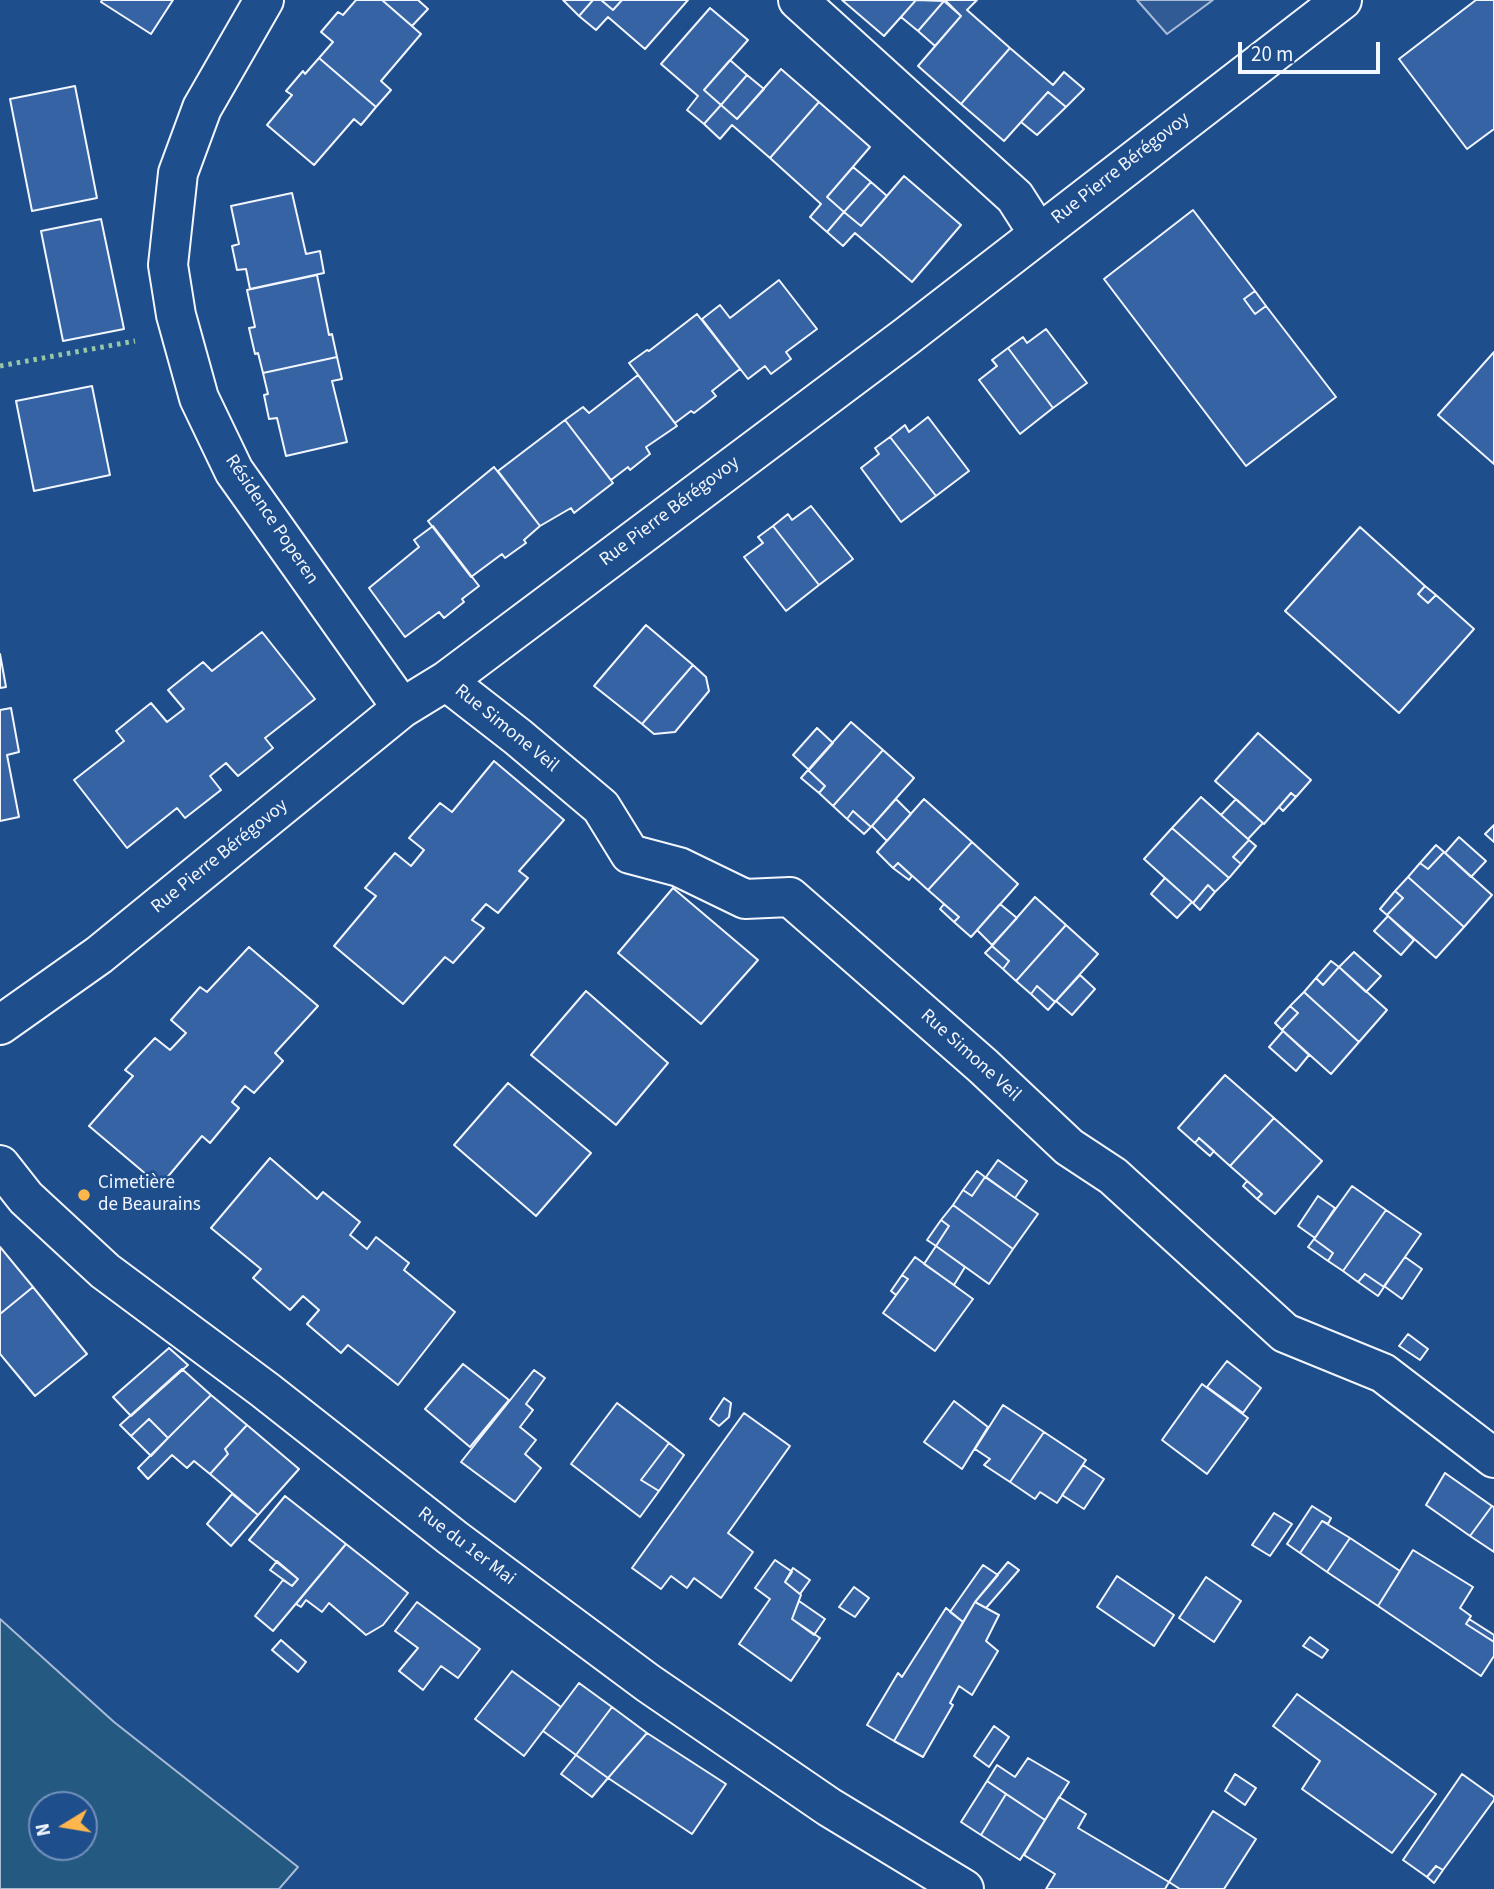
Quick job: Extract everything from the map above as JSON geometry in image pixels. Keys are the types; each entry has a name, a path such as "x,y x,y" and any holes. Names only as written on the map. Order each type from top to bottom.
{"street":[{"name":"Résidence Poperen","path":"264,0 202,108 178,173 168,265 176,315 199,398 234,471 402,708"},
{"path":"797,0 1015,197 1038,233"},
{"name":"Rue Pierre Bérégovoy","path":"0,1025 99,955 402,708 446,681 907,336 1342,0"},
{"name":"Rue Simone Veil","path":"446,681 519,737 601,807 630,854 679,867 745,899 790,897 983,1066 1069,1147 1113,1176 1285,1333 1383,1373 1494,1458"},
{"name":"Rue du 1er Mai","path":"0,1165 26,1198 105,1270 265,1390 453,1538 648,1683 829,1807 964,1889"}],"shaded area":[{"path":"1137,0 1213,0 1167,34"},
{"path":"0,1619 114,1722 298,1867 279,1889 0,1889"}],"building":[{"path":"173,0 151,34 101,2"},
{"path":"356,0 382,0 421,34 381,81 391,90 376,107 319,58 333,42 321,32 338,12 343,15"},
{"path":"382,0 418,0 428,9 412,26"},
{"path":"563,0 593,0 579,16"},
{"path":"593,0 601,0 613,10 622,0 688,0 645,49 608,17 596,30 579,16"},
{"path":"601,0 622,0 613,10"},
{"path":"842,0 916,0 884,36"},
{"path":"916,0 944,1 918,31 901,17"},
{"path":"945,0 977,0 967,10 1010,48 961,104 918,66 961,16"},
{"path":"1476,0 1494,0 1494,129 1467,149 1399,59"},
{"path":"944,1 961,16 935,46 918,31"},
{"path":"710,8 748,40 704,90 721,105 704,124 687,110 698,96 661,64"},
{"path":"1010,48 1053,85 1064,72 1084,89 1066,107 1048,92 1004,141 961,104"},
{"path":"319,58 376,107 361,125 354,119 314,165 267,125 292,95 286,91 303,71 305,74"},
{"path":"730,60 747,75 721,105 704,90"},
{"path":"781,69 819,102 770,158 732,125 720,139 704,124 721,105 737,119"},
{"path":"747,75 764,89 737,119 721,105"},
{"path":"75,86 97,198 32,211 10,99"},
{"path":"1048,92 1066,107 1037,135 1021,122"},
{"path":"819,102 870,147 827,197 844,212 827,232 810,217 821,204 770,158"},
{"path":"853,167 871,182 844,212 827,197"},
{"path":"904,176 961,225 912,282 855,233 843,246 827,232 844,212 861,226"},
{"path":"871,182 887,196 861,226 844,212"},
{"path":"292,193 306,254 320,251 324,273 250,289 246,269 237,270 232,246 239,244 231,206"},
{"path":"1193,210 1255,291 1244,299 1255,314 1266,306 1336,397 1246,466 1104,279"},
{"path":"101,219 124,329 63,341 41,231"},
{"path":"317,275 329,335 332,334 337,357 263,373 249,328 255,327 247,290"},
{"path":"779,280 817,329 786,352 791,359 771,374 765,366 748,379 702,319 720,305 730,318"},
{"path":"1255,291 1266,306 1255,314 1244,299"},
{"path":"697,314 740,369 712,391 716,396 675,423 629,363"},
{"path":"1046,329 1087,383 1053,408 1008,348 1023,337 1027,343"},
{"path":"1008,348 1053,408 1020,434 979,380 997,366 992,360"},
{"path":"1494,352 1494,464 1438,415"},
{"path":"337,357 342,379 332,381 347,442 286,456 277,418 269,419 264,395 268,394 263,373"},
{"path":"638,375 677,426 646,447 650,454 630,470 628,467 611,480 565,420 583,407 589,413"},
{"path":"92,386 110,475 34,491 16,401"},
{"path":"928,417 969,471 936,496 890,437 905,425 909,432"},
{"path":"565,420 613,483 574,513 571,508 540,526 498,471"},
{"path":"890,437 936,496 901,522 861,468 879,454 875,448"},
{"path":"494,467 540,526 524,540 526,543 505,558 502,554 471,577 428,521"},
{"path":"811,506 853,559 819,585 773,526 788,514 792,520"},
{"path":"433,526 479,586 444,618 439,612 405,637 369,588 419,547 414,540"},
{"path":"773,526 819,585 786,611 744,557 763,543 758,537"},
{"path":"1360,527 1425,586 1418,594 1428,603 1436,595 1474,629 1399,713 1285,611"},
{"path":"1425,586 1436,595 1428,603 1418,594"},
{"path":"646,625 693,665 642,724 594,686"},
{"path":"262,632 315,699 265,738 273,748 238,776 226,763 210,776 221,790 185,818 177,808 127,848 74,780 124,741 116,731 151,703 167,722 184,709 168,690 203,662 212,671"},
{"path":"0,654 6,687 0,688"},
{"path":"693,665 706,677 709,691 675,732 654,734 642,724"},
{"path":"11,708 19,752 7,755 19,817 0,821 0,710"},
{"path":"851,722 883,750 833,806 819,793 825,786 808,770"},
{"path":"817,728 833,743 809,770 793,755"},
{"path":"1258,733 1311,780 1296,797 1291,793 1264,824 1215,781"},
{"path":"883,750 914,778 871,827 853,811 847,819 833,806"},
{"path":"494,761 564,820 519,871 528,878 498,913 486,904 472,920 484,928 453,963 445,957 403,1004 334,946 376,896 365,888 395,853 411,866 424,850 409,838 440,803 452,812"},
{"path":"808,770 825,786 819,793 801,778"},
{"path":"1291,793 1296,797 1283,811 1279,807"},
{"path":"1201,797 1249,840 1233,857 1241,864 1229,878 1172,828"},
{"path":"896,799 911,814 887,841 872,826"},
{"path":"924,799 972,842 928,890 898,863 893,868 877,852"},
{"path":"1236,799 1263,823 1248,839 1221,815"},
{"path":"853,811 871,827 864,834 847,819"},
{"path":"1494,825 1494,842 1485,834"},
{"path":"1172,828 1229,878 1215,892 1208,885 1193,903 1144,859"},
{"path":"1459,837 1486,861 1471,877 1445,853"},
{"path":"1249,840 1256,846 1241,864 1233,857"},
{"path":"972,842 1018,884 971,937 954,922 959,917 928,890"},
{"path":"1436,845 1444,852 1428,869 1420,863"},
{"path":"1444,852 1492,895 1464,927 1408,877 1420,863 1428,869"},
{"path":"898,863 912,876 909,880 893,868"},
{"path":"1408,877 1464,927 1436,958 1387,915 1403,898 1395,891"},
{"path":"1165,878 1192,902 1177,918 1151,894"},
{"path":"1208,885 1215,892 1200,910 1193,903"},
{"path":"673,888 758,960 701,1024 618,953"},
{"path":"1395,891 1403,898 1387,915 1380,909"},
{"path":"1035,897 1066,925 1016,981 1003,969 1009,961 992,946"},
{"path":"944,904 959,917 954,922 940,909"},
{"path":"1000,904 1017,918 992,945 977,930"},
{"path":"1388,916 1414,940 1401,955 1374,931"},
{"path":"1066,925 1098,954 1055,1002 1037,986 1031,994 1016,981"},
{"path":"992,946 1009,961 1003,969 985,953"},
{"path":"249,947 318,1006 275,1053 283,1061 254,1093 245,1086 232,1102 239,1108 210,1143 202,1136 160,1186 89,1126 133,1076 125,1070 155,1038 170,1050 186,1033 171,1020 200,987 207,992"},
{"path":"1354,952 1381,976 1366,992 1339,967"},
{"path":"1331,961 1339,967 1323,985 1316,978"},
{"path":"1339,967 1387,1010 1359,1042 1304,992 1316,978 1323,985"},
{"path":"1080,975 1095,989 1072,1015 1056,1001"},
{"path":"1037,986 1055,1002 1048,1010 1031,994"},
{"path":"586,991 668,1063 616,1125 531,1055"},
{"path":"1304,992 1359,1042 1331,1074 1282,1030 1298,1013 1290,1006"},
{"path":"1290,1006 1298,1013 1282,1030 1275,1023"},
{"path":"1283,1031 1309,1055 1296,1071 1269,1047"},
{"path":"1225,1075 1274,1118 1230,1166 1199,1138 1195,1143 1178,1128"},
{"path":"508,1083 591,1153 536,1216 454,1145"},
{"path":"1274,1118 1322,1161 1275,1214 1257,1199 1262,1194 1230,1166"},
{"path":"1199,1138 1214,1151 1210,1156 1195,1143"},
{"path":"270,1158 317,1199 323,1192 360,1222 350,1235 367,1249 376,1237 409,1263 404,1270 455,1312 398,1385 348,1345 341,1353 307,1324 319,1310 303,1296 290,1310 253,1278 261,1269 211,1228"},
{"path":"998,1160 1027,1181 1015,1198 986,1177"},
{"path":"977,1171 985,1177 972,1196 963,1190"},
{"path":"985,1177 1038,1214 1013,1249 953,1205 963,1190 972,1196"},
{"path":"1247,1181 1262,1194 1257,1199 1243,1186"},
{"path":"1352,1186 1386,1210 1343,1271 1328,1261 1333,1253 1314,1239"},
{"path":"1318,1196 1335,1208 1315,1238 1298,1226"},
{"path":"953,1205 1013,1249 989,1284 936,1246 949,1226 941,1220"},
{"path":"1386,1210 1421,1234 1384,1287 1365,1274 1358,1282 1343,1271"},
{"path":"941,1220 949,1226 936,1246 927,1240"},
{"path":"1314,1239 1333,1253 1328,1261 1308,1247"},
{"path":"936,1246 965,1267 954,1285 924,1264"},
{"path":"0,1247 33,1287 0,1314"},
{"path":"915,1257 973,1299 935,1351 883,1313 908,1279 902,1275"},
{"path":"1405,1257 1422,1269 1402,1299 1384,1286"},
{"path":"1365,1274 1384,1287 1378,1296 1358,1282"},
{"path":"902,1275 908,1279 896,1295 891,1291"},
{"path":"33,1287 87,1354 35,1396 0,1354 0,1314"},
{"path":"1408,1334 1428,1349 1420,1360 1399,1346"},
{"path":"169,1348 188,1365 131,1416 113,1397"},
{"path":"1227,1361 1261,1388 1243,1413 1207,1387"},
{"path":"463,1364 509,1400 470,1447 425,1409"},
{"path":"182,1369 211,1395 168,1438 149,1419 131,1436 120,1425"},
{"path":"534,1370 545,1378 526,1404 533,1410 520,1427 536,1440 525,1454 541,1468 515,1502 461,1462"},
{"path":"1202,1384 1248,1418 1207,1474 1162,1440"},
{"path":"211,1395 247,1425 225,1449 228,1454 210,1474 194,1461 187,1468 172,1455 148,1479 138,1468"},
{"path":"724,1398 731,1403 729,1417 719,1426 710,1419"},
{"path":"954,1401 988,1427 962,1469 924,1442"},
{"path":"617,1403 669,1443 641,1480 659,1491 640,1517 571,1464"},
{"path":"1003,1405 1044,1432 1010,1482 984,1465 990,1459 975,1449"},
{"path":"744,1413 790,1446 728,1533 753,1552 721,1598 694,1578 687,1588 671,1576 661,1589 632,1568"},
{"path":"149,1419 168,1438 151,1456 131,1436"},
{"path":"247,1425 299,1469 258,1515 210,1474 228,1454 225,1449"},
{"path":"1044,1432 1086,1460 1057,1503 1040,1492 1035,1499 1010,1482"},
{"path":"669,1443 684,1455 659,1491 641,1480"},
{"path":"1083,1465 1104,1479 1084,1509 1062,1495"},
{"path":"1445,1473 1492,1506 1470,1536 1426,1505"},
{"path":"232,1494 258,1515 231,1546 207,1524"},
{"path":"285,1496 346,1544 273,1631 255,1616 283,1580 292,1586 298,1579 249,1540"},
{"path":"1312,1506 1331,1518 1328,1524 1322,1521 1300,1553 1287,1544"},
{"path":"1492,1506 1494,1507 1494,1552 1470,1536"},
{"path":"1274,1513 1292,1524 1270,1556 1252,1545"},
{"path":"1322,1521 1350,1538 1327,1572 1300,1553"},
{"path":"1350,1538 1400,1571 1378,1606 1327,1572"},
{"path":"346,1544 408,1593 383,1625 366,1635 329,1603 322,1612 306,1600 301,1607 296,1604"},
{"path":"1413,1550 1473,1587 1460,1608 1471,1616 1466,1624 1494,1642 1494,1656 1481,1676 1378,1606"},
{"path":"775,1560 792,1572 785,1582 801,1595 792,1619 820,1638 791,1681 739,1644 770,1599 755,1588"},
{"path":"277,1561 298,1579 292,1586 270,1570"},
{"path":"1008,1562 1019,1570 986,1608 975,1602"},
{"path":"983,1565 998,1575 975,1602 963,1622 950,1612"},
{"path":"793,1568 810,1580 800,1594 785,1582"},
{"path":"1117,1576 1174,1615 1154,1646 1097,1607"},
{"path":"1206,1577 1241,1601 1214,1642 1179,1618"},
{"path":"854,1587 869,1598 855,1617 839,1607"},
{"path":"799,1601 825,1619 814,1635 792,1619"},
{"path":"417,1602 480,1649 458,1678 441,1666 423,1690 399,1671 418,1648 395,1631"},
{"path":"975,1602 999,1615 986,1641 998,1651 972,1695 959,1686 950,1703 953,1705 923,1757 894,1741"},
{"path":"946,1608 963,1622 894,1741 867,1725 898,1673 902,1677"},
{"path":"1469,1619 1494,1635 1494,1642 1466,1624"},
{"path":"1310,1637 1328,1650 1322,1658 1303,1646"},
{"path":"281,1640 306,1662 298,1672 272,1650"},
{"path":"512,1671 561,1707 524,1756 475,1719"},
{"path":"579,1683 612,1707 576,1755 543,1731"},
{"path":"1297,1694 1436,1794 1392,1853 1302,1789 1320,1761 1273,1726"},
{"path":"612,1707 647,1733 608,1778 576,1755"},
{"path":"994,1726 1009,1737 989,1767 974,1756"},
{"path":"647,1733 726,1784 692,1834 608,1778"},
{"path":"576,1755 608,1778 592,1797 561,1774"},
{"path":"1028,1758 1069,1782 1045,1820 987,1781 997,1765 1015,1777"},
{"path":"1235,1774 1256,1788 1245,1805 1225,1791"},
{"path":"1462,1774 1494,1797 1494,1800 1443,1870 1436,1866 1427,1877 1403,1860"},
{"path":"987,1781 1006,1794 981,1835 961,1822"},
{"path":"1006,1794 1045,1820 1020,1860 981,1835"},
{"path":"1059,1797 1086,1814 1078,1828 1169,1882 1165,1889 1046,1889 1055,1874 1024,1855"},
{"path":"1213,1811 1256,1839 1224,1889 1180,1889 1169,1882"},
{"path":"1436,1866 1443,1870 1434,1883 1427,1877"}],"hedge":[{"path":"0,366 135,341"}],"place":[{"name":"Cimetière de Beaurains","path":"84,1195"}]}
